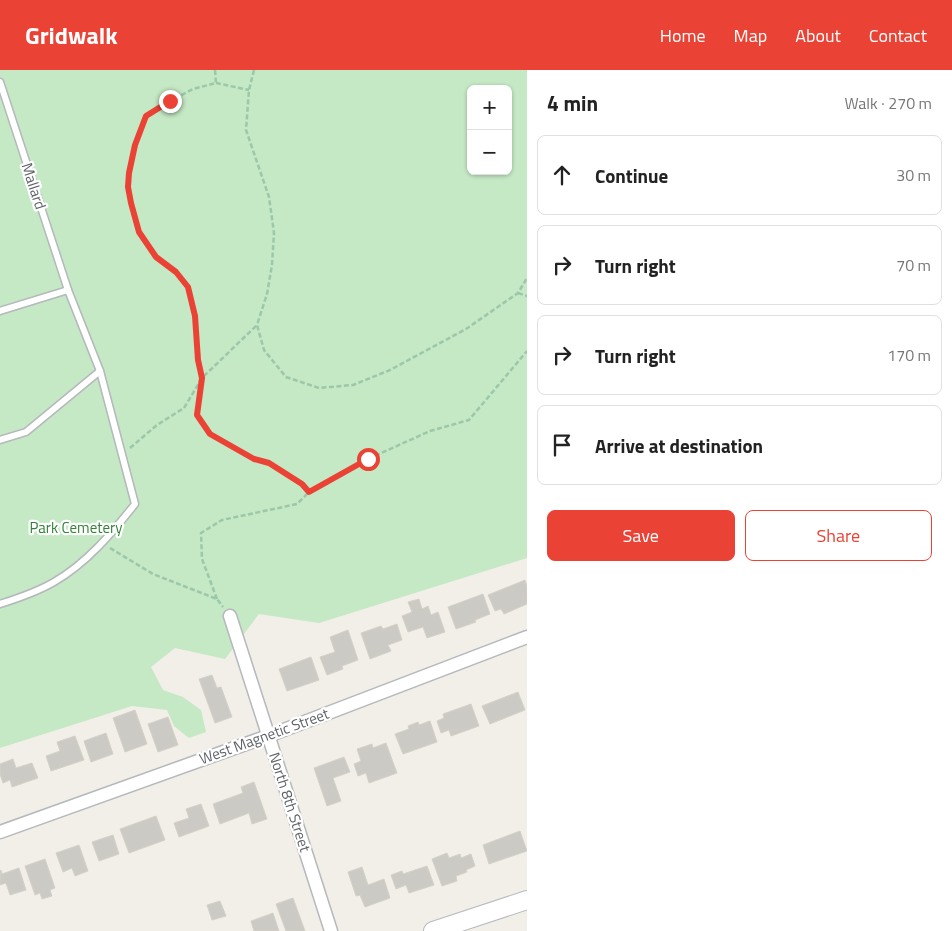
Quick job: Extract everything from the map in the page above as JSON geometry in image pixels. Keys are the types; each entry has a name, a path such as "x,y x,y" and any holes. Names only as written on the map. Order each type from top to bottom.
{"street":[{"name":"North 8th Street","path":"230,616 331,931"},
{"name":"West Magnetic Street","path":"0,832 268,736 527,637"},
{"path":"433,931 527,900"}],"lane":[{"name":"Mallard","path":"0,82 68,290 100,371 135,504 102,543"},
{"path":"0,311 68,290"},
{"path":"0,440 26,432 100,371"},
{"path":"0,604 27,595 55,582 102,543"}],"path":[{"path":"215,70 216,83"},
{"path":"122,455 157,425 184,408 202,378 257,326 267,294 272,265 274,233 269,197 246,130 249,90 254,70"},
{"path":"249,90 216,83 193,89 146,116 135,145 129,173 131,203 139,232 156,257 176,272 188,287 195,316 198,360 202,378 197,415 210,434 254,459 269,463 302,484 309,492"},
{"path":"257,326 264,350 286,377 320,388 353,385 390,370 466,329 518,293 527,278"},
{"path":"518,293 527,296"},
{"path":"230,616 217,599 202,559 200,533 222,520 297,504 309,492 368,459 430,431 469,420 527,351"},
{"path":"102,543 153,574 217,599"}],"green space":[{"name":"Park Cemetery","path":"0,70 527,70 527,558 319,623 259,614 225,659 175,648 151,667 163,690 183,697 201,710 206,732 189,738 174,726 167,710 132,706 0,748"}],"building":[{"path":"525,580 527,604 504,614 501,609 495,611 488,595"},
{"path":"483,594 490,614 475,620 476,622 456,629 448,607"},
{"path":"419,599 422,609 428,606 431,615 438,612 445,632 427,638 423,627 408,632 402,616 412,612 408,602"},
{"path":"397,624 402,640 388,645 391,651 370,659 361,633 381,626 383,629"},
{"path":"348,630 358,660 342,666 343,669 327,675 320,657 335,652 330,637"},
{"path":"311,657 319,680 287,691 279,669"},
{"path":"212,675 217,688 221,687 232,717 215,723 199,679"},
{"path":"518,692 525,710 490,724 482,706"},
{"path":"471,704 479,726 451,736 449,730 441,733 437,721 444,718 443,714"},
{"path":"135,710 147,744 125,752 113,718"},
{"path":"168,717 178,745 158,752 148,724"},
{"path":"430,721 437,742 403,754 395,734 409,729 408,726 418,722 419,725"},
{"path":"106,733 113,754 91,762 84,741"},
{"path":"75,736 84,760 51,771 46,756 60,751 57,742"},
{"path":"386,743 397,773 369,783 366,773 358,776 354,764 361,761 357,749 372,744 373,748"},
{"path":"344,757 350,772 333,778 341,801 327,806 314,768"},
{"path":"13,759 16,768 32,763 38,778 12,787 10,780 3,783 0,774 0,764"},
{"path":"254,782 267,819 252,824 249,813 220,824 213,804 243,793 241,787"},
{"path":"201,804 209,826 179,837 174,823 189,818 186,809"},
{"path":"156,816 165,840 129,853 120,829"},
{"path":"520,831 527,851 489,864 483,845"},
{"path":"113,835 119,854 99,861 92,842"},
{"path":"79,845 88,871 75,876 72,868 63,872 56,853"},
{"path":"447,853 449,858 460,854 461,858 471,854 475,866 466,870 467,872 456,876 457,881 442,886 432,859"},
{"path":"45,859 55,888 50,890 52,896 42,899 40,893 35,895 25,866"},
{"path":"427,866 434,885 409,893 406,885 396,889 391,875 402,871 403,874"},
{"path":"362,867 368,885 384,879 390,898 365,907 360,895 356,896 348,872"},
{"path":"19,868 26,890 10,895 6,883 0,885 0,871 2,874"},
{"path":"293,898 305,931 286,931 276,904"},
{"path":"220,901 226,916 212,920 207,905"},
{"path":"273,913 279,931 254,931 251,921"}],"route":[{"path":"170,101 146,116 135,145 128,187 139,232 156,257 176,272 188,287 195,316 198,360 202,378 197,415 210,434 254,459 269,463 302,484 309,492 368,459"}]}
